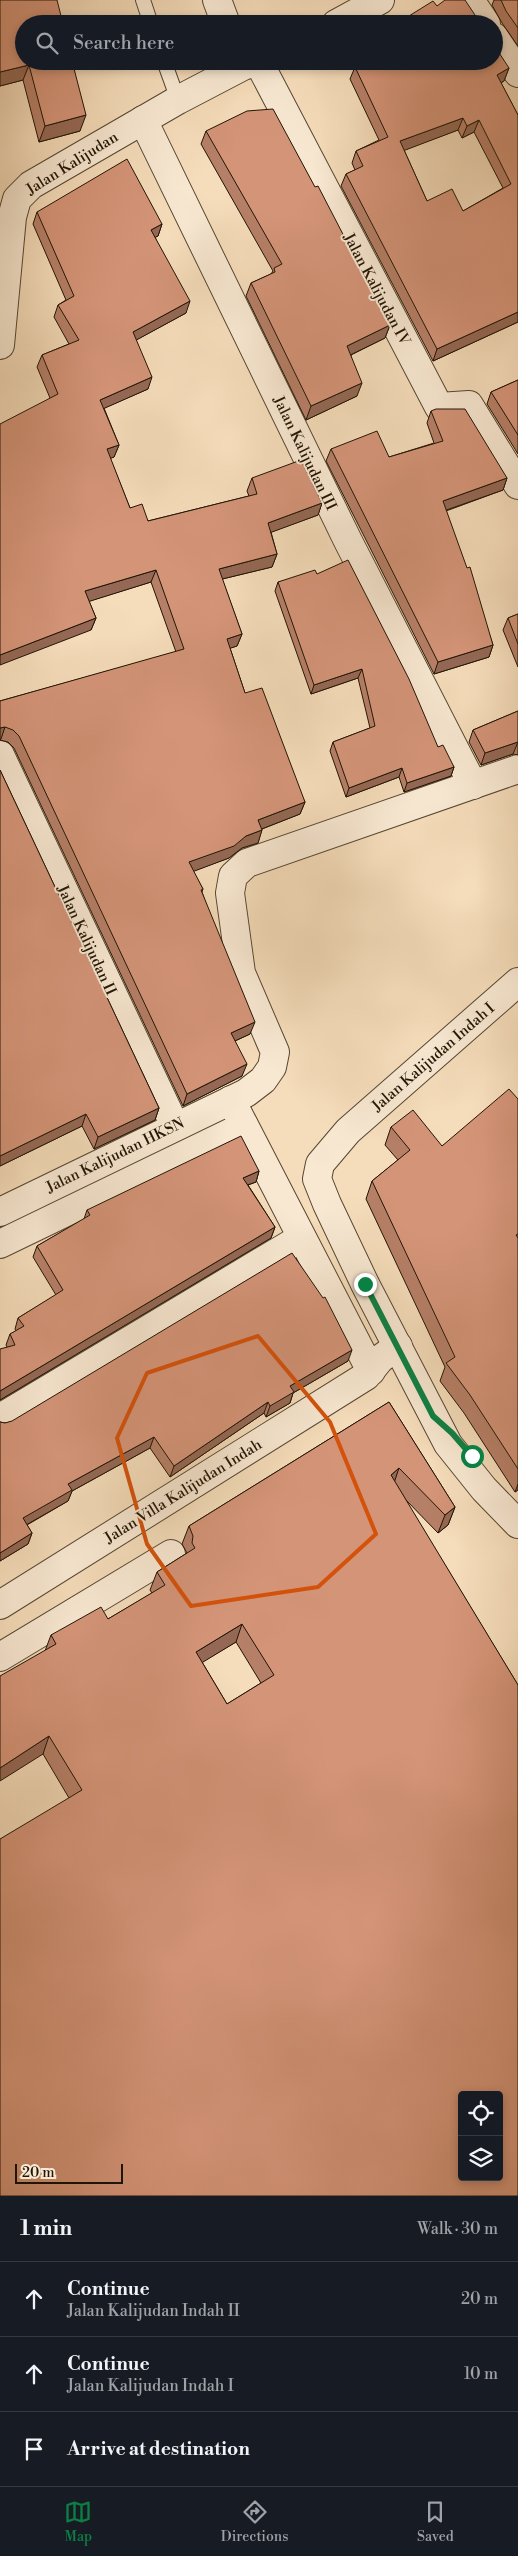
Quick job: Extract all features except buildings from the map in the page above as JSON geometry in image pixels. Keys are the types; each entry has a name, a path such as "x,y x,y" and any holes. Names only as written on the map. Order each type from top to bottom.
{"street":[{"path":"217,0 223,15"},
{"path":"352,15 380,0"},
{"path":"470,0 480,15"},
{"path":"503,50 518,73"},
{"name":"Jalan Kalijudan","path":"0,344 12,216 17,199 31,185 178,100 235,70"},
{"name":"Jalan Kalijudan IV","path":"254,70 439,407 469,406 518,485"},
{"name":"Jalan Kalijudan III","path":"143,120 348,541 473,785"},
{"name":"Jalan Kalijudan II","path":"0,755 175,1126"},
{"name":"Jalan Kalijudan HKSN","path":"0,1212 175,1126 246,1094 262,1080 272,1067 275,1052 240,973 230,893 233,876 247,862 518,769"},
{"name":"Jalan Kalijudan Indah I","path":"518,982 348,1131 320,1164 317,1179 365,1284 448,1444 484,1489 518,1524"},
{"path":"231,1100 369,1373 388,1379 404,1356"},
{"path":"0,1244 244,1126"},
{"path":"0,1418 301,1238"},
{"name":"Jalan Villa Kalijudan Indah","path":"0,1605 369,1373"},
{"path":"0,1657 171,1554"}],"lane":[{"path":"143,0 148,15"},
{"path":"167,70 178,100"}],"highlighted area":[{"path":"258,1336 330,1422 376,1534 318,1587 191,1606 147,1544 117,1438 147,1373"}],"route":[{"path":"365,1284 433,1416 452,1433 472,1456"}]}
